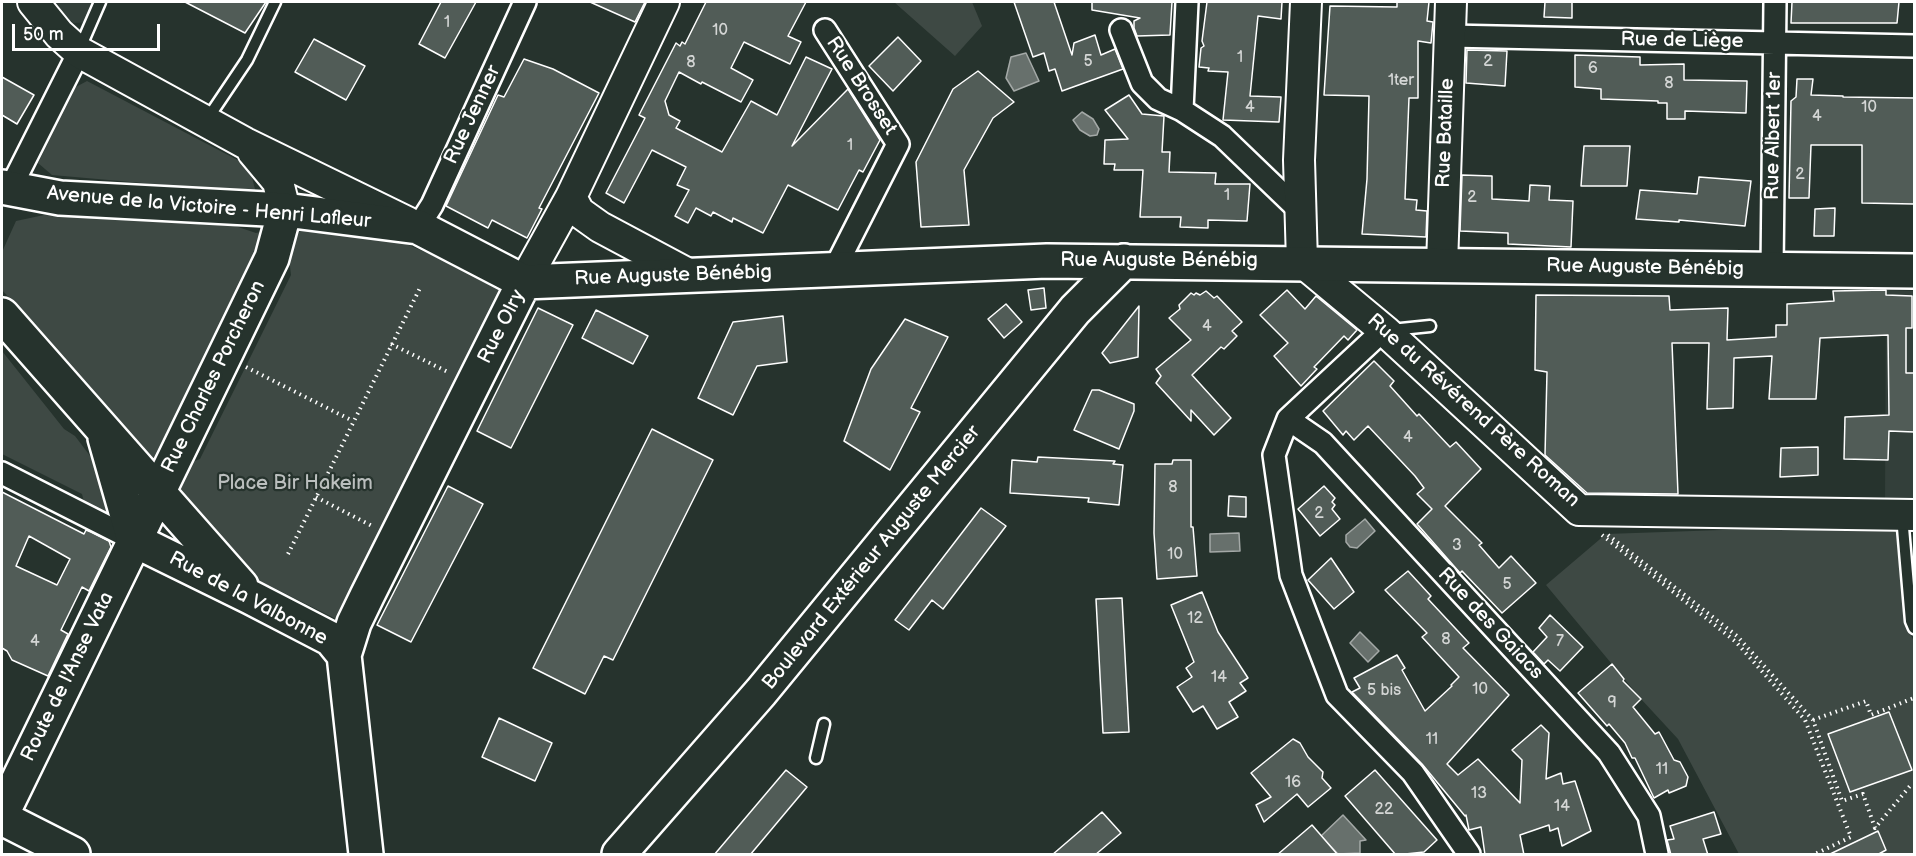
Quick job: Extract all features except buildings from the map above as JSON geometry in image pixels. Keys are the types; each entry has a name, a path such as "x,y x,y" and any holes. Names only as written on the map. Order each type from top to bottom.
{"main road":[{"name":"Avenue de la Victoire - Henri Lafleur","path":"6,188 60,198 285,210 418,227"},
{"name":"Rue Charles Porcheron","path":"134,540 272,258 285,210"},
{"name":"Rue Auguste Bénébig","path":"418,227 524,282 1047,261 1302,262 1914,271"},
{"path":"1047,261 1071,273 1075,285 1076,310"},
{"name":"Boulevard Extérieur Auguste Mercier","path":"619,855 761,692 1076,310 1124,261"},
{"name":"Rue Olry","path":"344,655 354,623 524,282"},
{"path":"2,315 250,597"},
{"path":"104,433 134,540"},
{"name":"Rue de la Valbonne","path":"134,540 331,639 344,655 366,855"},
{"name":"Route de l'Anse Vata","path":"2,816 134,540"},
{"path":"2,816 73,855"}],"street":[{"path":"33,2 59,34 79,52 245,143 418,227"},
{"name":"Rue Jenner","path":"418,227 432,205 525,2"},
{"name":"Rue Olry","path":"524,282 571,197 664,2"},
{"path":"1182,110 1186,2"},
{"path":"1302,262 1299,160 1306,2"},
{"name":"Rue Bataille","path":"1442,265 1451,2"},
{"name":"Rue Albert 1er","path":"1772,270 1775,2"},
{"name":"Rue Brosset","path":"825,30 898,144 834,270"},
{"path":"1121,30 1142,83 1158,99 1182,110 1222,136 1300,211"},
{"name":"Rue de Liège","path":"1450,36 1914,46"},
{"path":"6,188 79,52"},
{"path":"245,143 278,182 285,210"},
{"path":"571,197 579,212 600,227 690,275"},
{"name":"Rue du Révérend Père Roman","path":"1302,262 1385,331 1579,510 1908,515"},
{"path":"1385,331 1288,419 1274,455 1291,575 1337,695 1413,773 1469,855"},
{"name":"Rue des Gaiacs","path":"1288,419 1323,442 1609,753 1649,816 1657,855"},
{"name":"Rue de la Valbonne","path":"2,473 134,540"}],"lane":[{"path":"79,52 100,2"},
{"path":"206,121 248,60 275,2"},
{"path":"1385,331 1430,326"},
{"path":"1908,515 1911,621 1914,628"},
{"path":"816,758 824,724"}],"path":[{"path":"288,554 420,288"},
{"path":"391,344 473,385"},
{"path":"224,356 353,421"},
{"path":"316,497 396,538"},
{"path":"1579,510 1606,534 1737,636 1813,720 1842,801 1863,794 1875,828 1910,786 1914,786"},
{"path":"1579,510 1606,540 1736,642 1806,720 1851,837 1815,855"},
{"path":"1813,720 1866,701 1871,715 1914,698"}],"shaded area":[{"path":"54,2 106,2 97,22 72,23"},
{"path":"1026,53 1039,81 1014,91 1006,78 1011,57"},
{"path":"1082,112 1093,119 1099,129 1097,135 1090,136 1080,130 1073,120"},
{"path":"1886,290 1914,291 1914,498 1885,498"},
{"path":"1365,519 1375,531 1357,548 1350,547 1346,542 1346,535"},
{"path":"1239,533 1240,551 1210,552 1210,534"},
{"path":"1360,632 1379,651 1368,662 1350,643"},
{"path":"1343,815 1366,840 1360,841 1360,853 1338,854 1321,836"}],"green space":[{"path":"894,2 972,2 982,26 955,56"},
{"path":"87,81 249,166 256,193 52,175 38,163 74,88"},
{"path":"44,215 235,226 256,233 265,231 156,457 148,463 88,398 77,372 2,290 2,252 16,221"},
{"name":"Place Bir Hakeim","path":"300,230 397,240 499,284 501,294 479,330 336,619 238,570 172,488 184,465 200,459 291,275 289,258"},
{"path":"2,351 64,429 75,436 100,469 110,515 84,502 82,494 2,454"},
{"path":"1895,524 1905,625 1914,641 1914,854 1739,854 1678,739 1641,699 1546,585 1606,534"}]}
